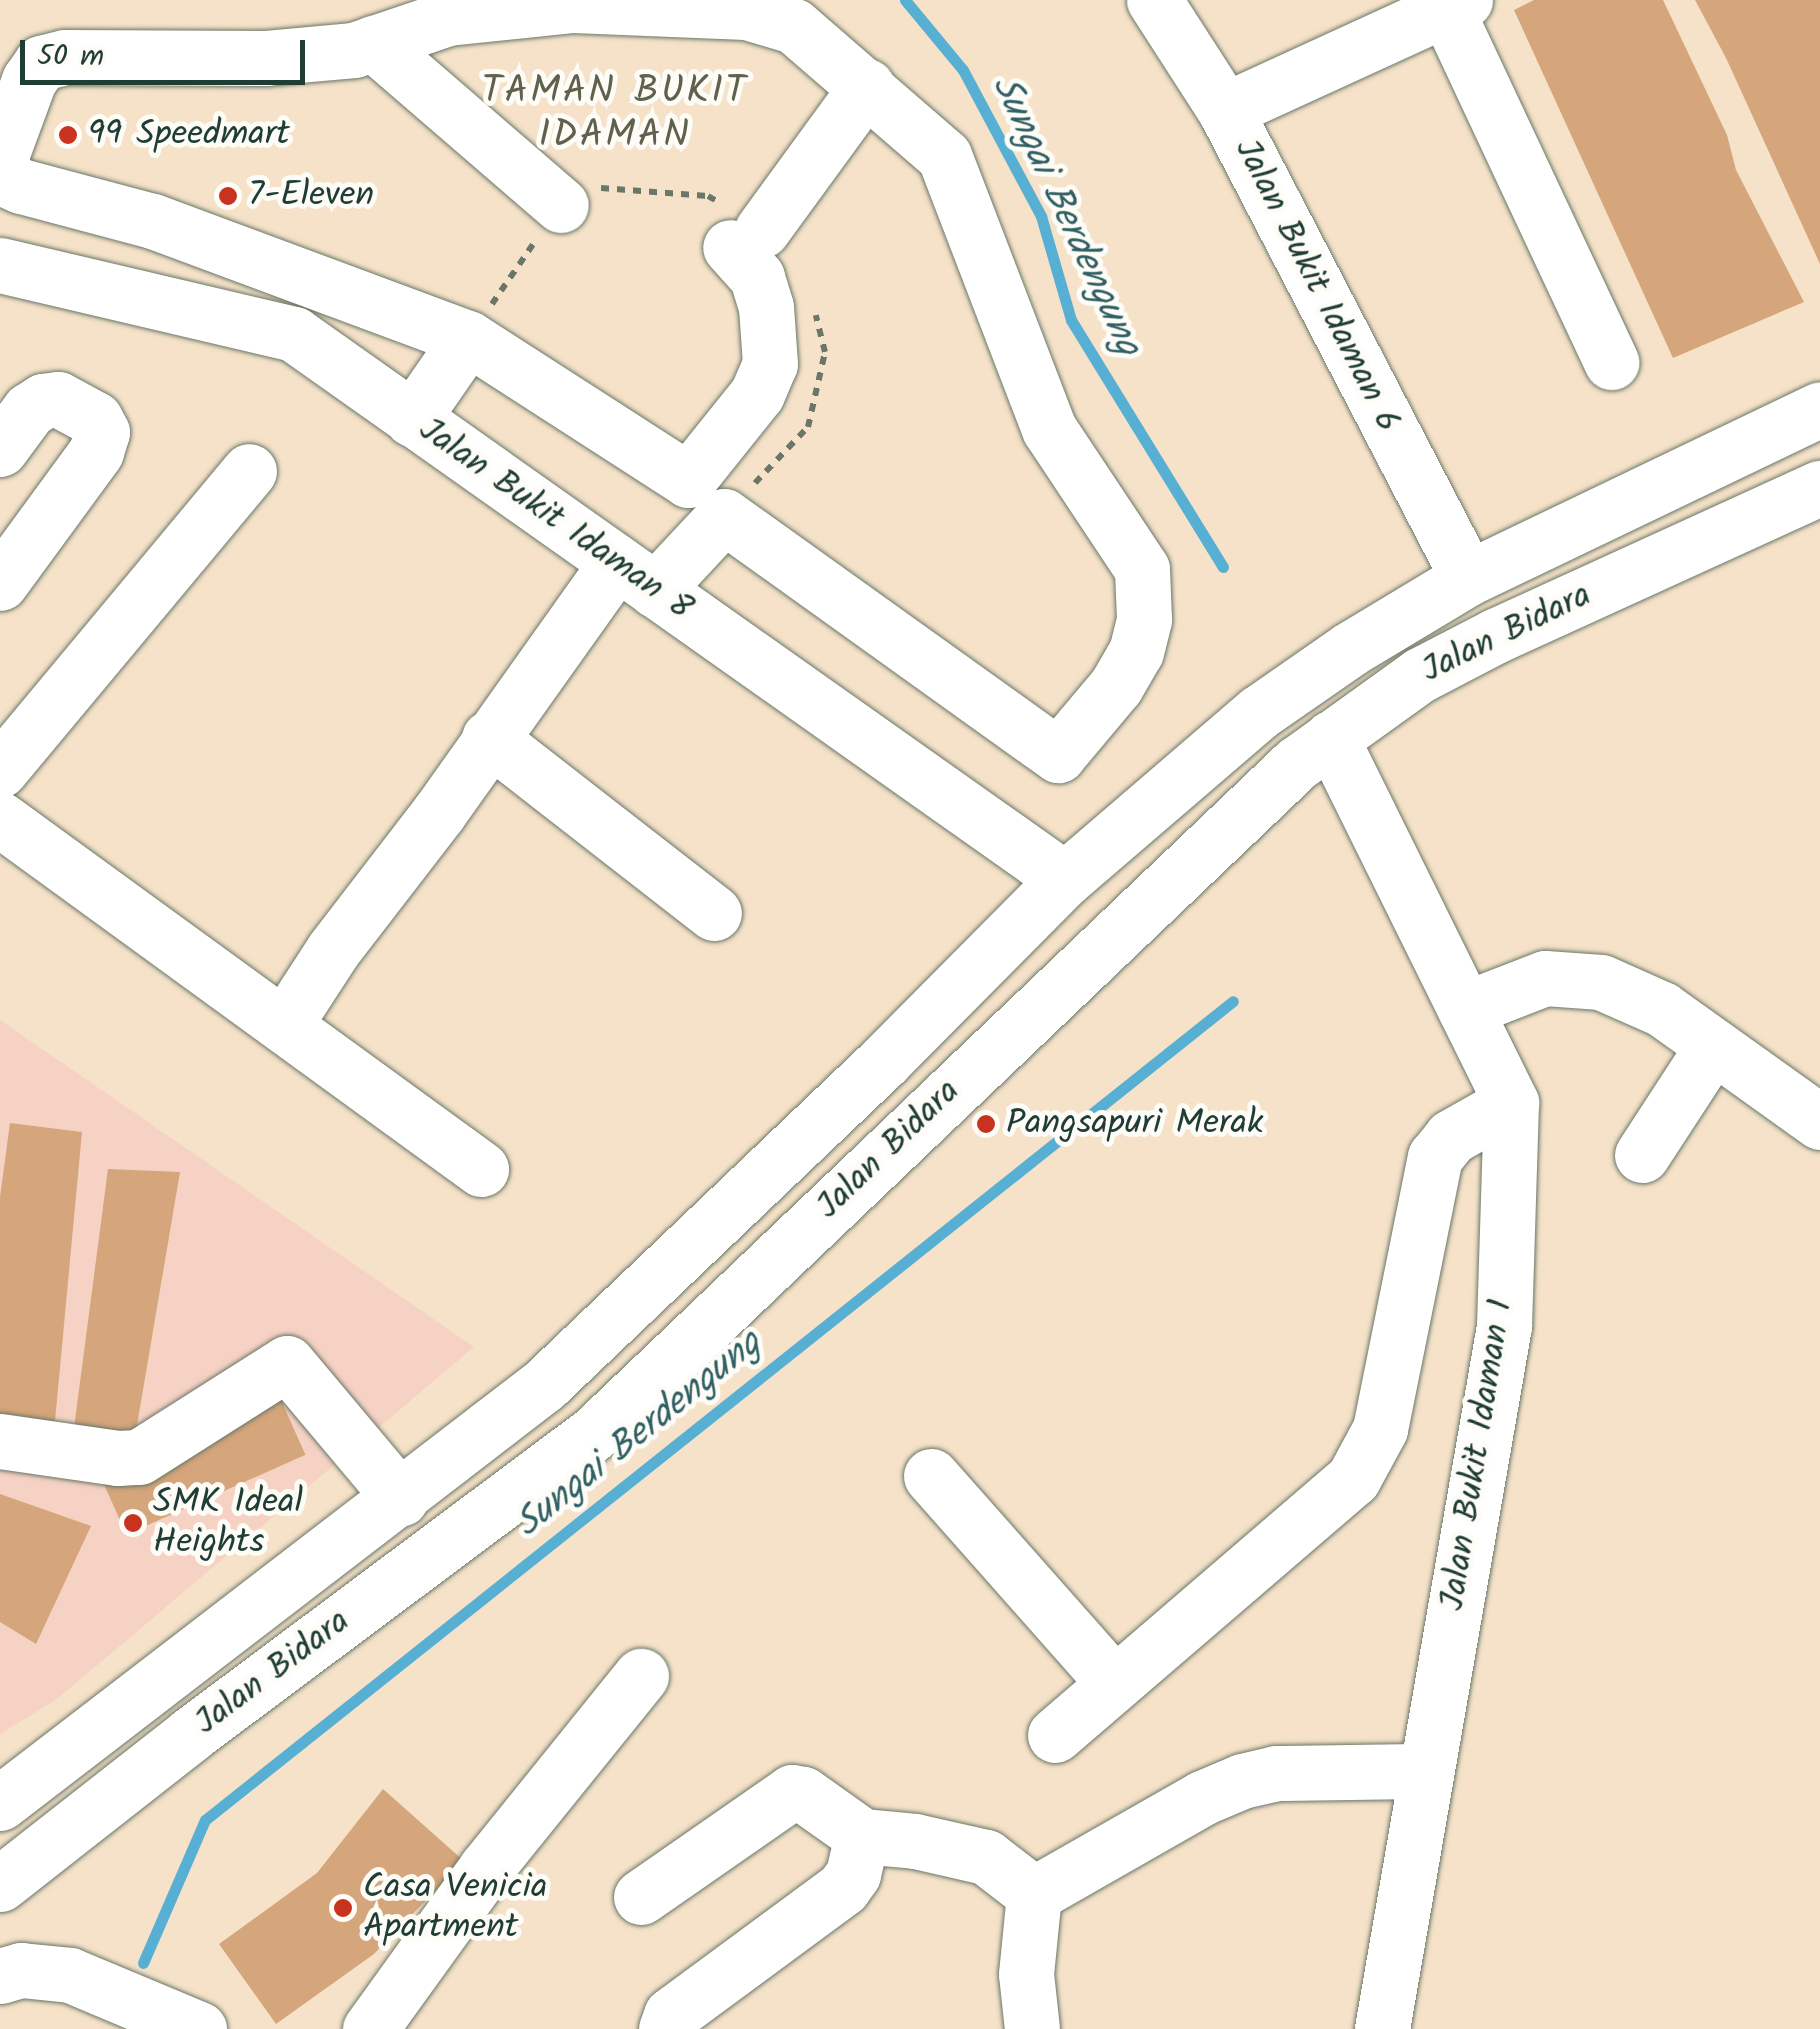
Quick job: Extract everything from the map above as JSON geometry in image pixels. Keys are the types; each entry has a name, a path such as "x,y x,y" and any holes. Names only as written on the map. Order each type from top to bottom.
{"street":[{"name":"Jalan Bukit Idaman 6","path":"1154,0 1225,110 1468,578"},
{"path":"285,1024 333,950 440,811 489,738 636,576 724,516 1058,755 1116,686 1136,652 1144,619 1142,569 1049,429 944,156 867,86 794,26 746,12 572,5 448,18 354,50 266,58 65,57 40,63 29,80 1,156 5,178 153,221 468,338 688,480 757,394 770,364 766,306 746,238 867,86"},
{"path":"1225,110 1431,8 1612,362"},
{"path":"374,43 561,205"},
{"path":"131,294 153,221"},
{"name":"Jalan Bukit Idaman 8","path":"0,264 294,334 1064,879"},
{"path":"412,419 468,338"},
{"path":"0,449 29,410 42,401 58,399 95,419 102,432 96,452 0,582"},
{"name":"Jalan Bidara","path":"0,1803 401,1499 557,1373 884,1061 1064,879 1284,694 1468,578 1820,409"},
{"path":"0,770 248,471"},
{"name":"Jalan Bidara","path":"0,1884 191,1734 594,1433 1296,764 1418,677 1497,635 1820,488"},
{"path":"489,738 714,913"},
{"name":"Jalan Bukit Idaman 1","path":"1331,738 1511,1102 1504,1326 1382,2029"},
{"path":"0,819 482,1170"},
{"path":"1465,1010 1546,978 1601,982 1662,1009 1820,1122"},
{"path":"1642,1155 1712,1046"},
{"path":"1055,1735 1353,1479 1380,1429 1435,1157 1451,1137 1511,1102"},
{"path":"0,1441 118,1458 139,1457 287,1363 298,1371 401,1499"},
{"path":"930,1476 1113,1682"},
{"path":"370,2029 486,1868 640,1676"},
{"path":"1034,1894 1202,1798 1242,1782 1276,1773 1424,1771"},
{"path":"641,1897 792,1792 803,1794 862,1836 916,1841 986,1858 1034,1894"},
{"path":"666,2029 671,2014 842,1888 853,1874 862,1836"},
{"path":"1032,2029 1026,1974 1034,1894"},
{"path":"0,1976 21,1970 70,1975 199,2029"}],"shaded area":[{"name":"SMK Ideal Heights","path":"0,1020 474,1347 57,1699 0,1734"}],"building":[{"path":"1534,0 1663,0 1727,135 1736,170 1804,302 1673,358 1514,10"},
{"path":"1695,0 1820,0 1820,264 1726,58"},
{"path":"10,1123 82,1132 55,1421 0,1430 0,1197"},
{"path":"108,1169 180,1172 135,1437 74,1428"},
{"path":"281,1400 305,1455 126,1535 102,1480"},
{"path":"0,1494 91,1526 36,1644 0,1622"},
{"name":"Casa Venicia Apartment","path":"383,1789 464,1861 374,1954 276,2024 219,1944 317,1873"}],"waterway":[{"name":"Sungai Berdengung","path":"905,0 963,70 1041,216 1071,320 1223,567"},
{"name":"Sungai Berdengung","path":"143,1963 205,1820 1233,1001"}],"place":[{"name":"99 Speedmart","path":"68,135"},
{"name":"7-Eleven","path":"228,196"},
{"name":"Pangsapuri Merak","path":"986,1124"},
{"name":"SMK Ideal Heights","path":"133,1523"},
{"name":"Casa Venicia Apartment","path":"343,1908"}],"district":[{"name":"TAMAN BUKIT IDAMAN","path":"615,115"}]}
